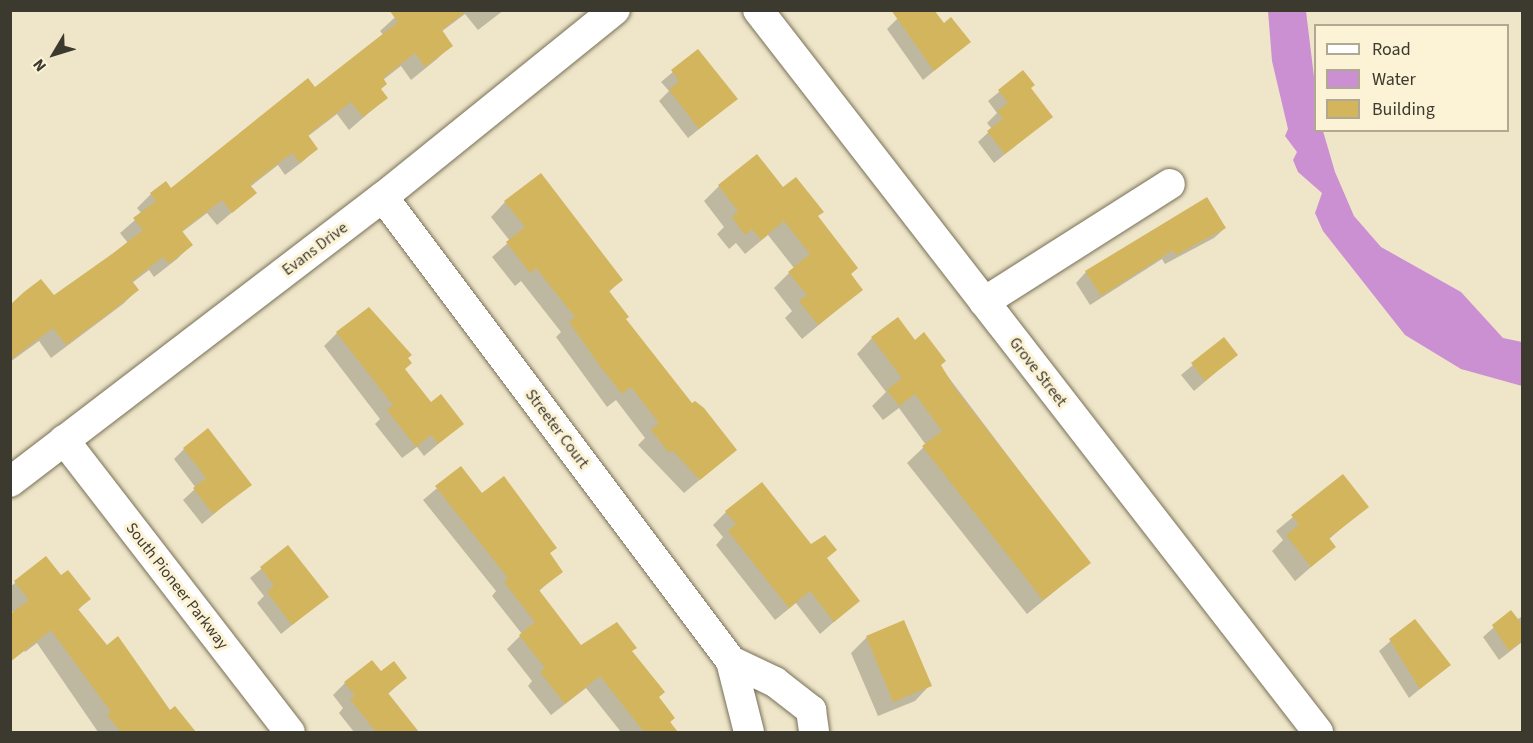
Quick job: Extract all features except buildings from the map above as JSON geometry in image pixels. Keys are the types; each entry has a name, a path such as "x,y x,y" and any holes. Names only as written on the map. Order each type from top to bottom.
{"street":[{"name":"Evans Drive","path":"10,482 383,197 615,10"},
{"name":"Grove Street","path":"758,10 1318,732"},
{"path":"984,302 1170,184"},
{"name":"Streeter Court","path":"383,197 731,661 749,732"},
{"name":"South Pioneer Parkway","path":"64,440 290,732"},
{"name":"Streeter Court","path":"731,661 776,682 812,710 814,732"}],"water":[{"path":"1268,11 1306,11 1314,77 1314,132 1323,132 1335,172 1354,216 1381,247 1461,292 1503,338 1522,342 1522,386 1461,369 1405,335 1323,231 1315,213 1322,193 1298,172 1293,160 1297,152 1285,136 1288,129 1272,61"}]}
